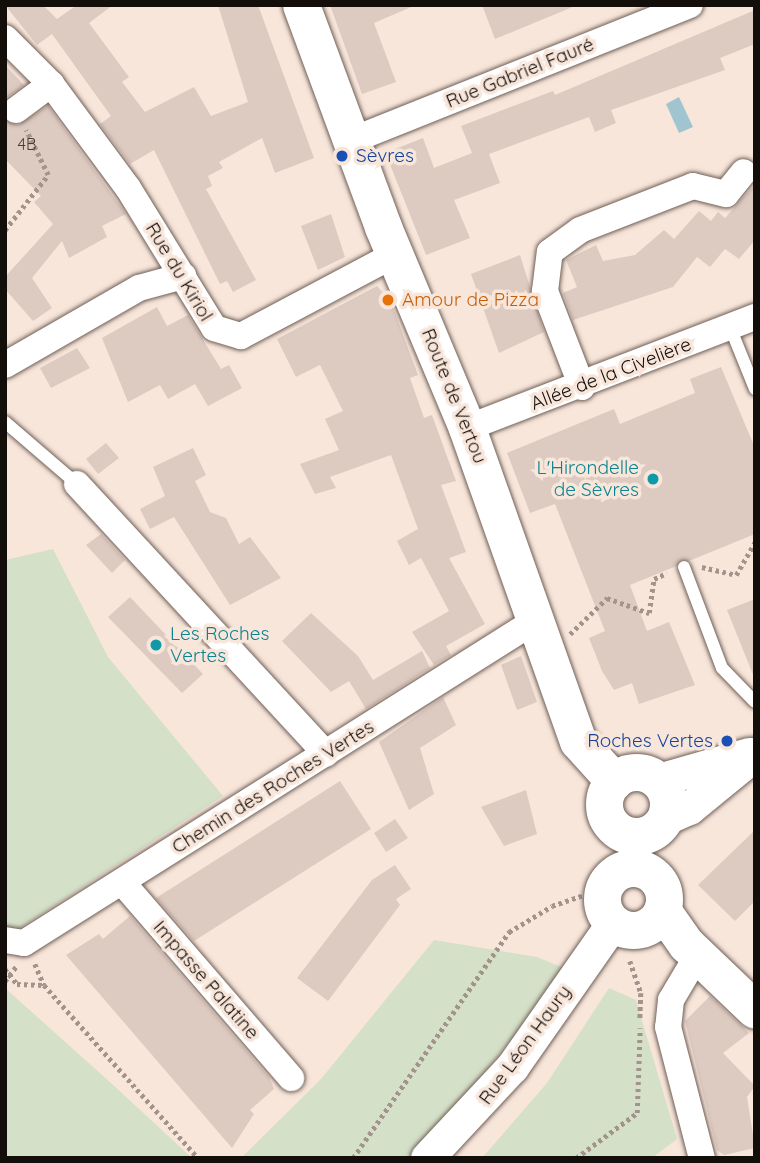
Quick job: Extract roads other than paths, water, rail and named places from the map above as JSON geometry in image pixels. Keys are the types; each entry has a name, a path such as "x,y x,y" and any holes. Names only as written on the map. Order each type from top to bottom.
{"main road":[{"name":"Route de Vertou","path":"301,5 350,141 467,428 543,632 578,741 614,781"},
{"path":"631,772 657,780 668,799 661,823 659,895 641,929 610,896 618,831 604,807 614,781 631,772"},
{"path":"618,831 639,836 661,823"},
{"path":"610,896 635,868 659,895 697,956 755,1010"}],"street":[{"name":"Rue Gabriel Fauré","path":"350,141 637,15 690,5"},
{"name":"Rue du Kiriol","path":"5,38 51,84 183,276 214,328 241,336 396,254"},
{"path":"16,110 51,84"},
{"path":"582,387 545,291 550,252 580,230 693,186 726,194 744,172"},
{"path":"8,358 139,288 183,276"},
{"name":"Allée de la Civelière","path":"467,428 582,387 755,317"},
{"path":"77,484 326,754"},
{"name":"Chemin des Roches Vertes","path":"5,940 24,943 326,754 543,632"},
{"path":"657,780 755,753"},
{"path":"661,823 689,807 755,753"},
{"name":"Impasse Palatine","path":"122,882 291,1079"},
{"name":"Rue Léon Haury","path":"427,1158 512,1067 610,896"},
{"path":"697,956 671,1000 667,1027 702,1158"}],"lane":[{"path":"730,327 755,389"},
{"path":"5,422 77,484"},
{"path":"684,567 722,668 755,702"}],"water":[{"path":"679,97 693,127 679,133 666,104"}],"place":[{"name":"Sèvres","path":"342,156"},
{"name":"Amour de Pizza","path":"388,300"},
{"name":"L'Hirondelle de Sèvres","path":"653,479"},
{"name":"Les Roches Vertes","path":"156,645"},
{"name":"Roches Vertes","path":"727,741"}]}
